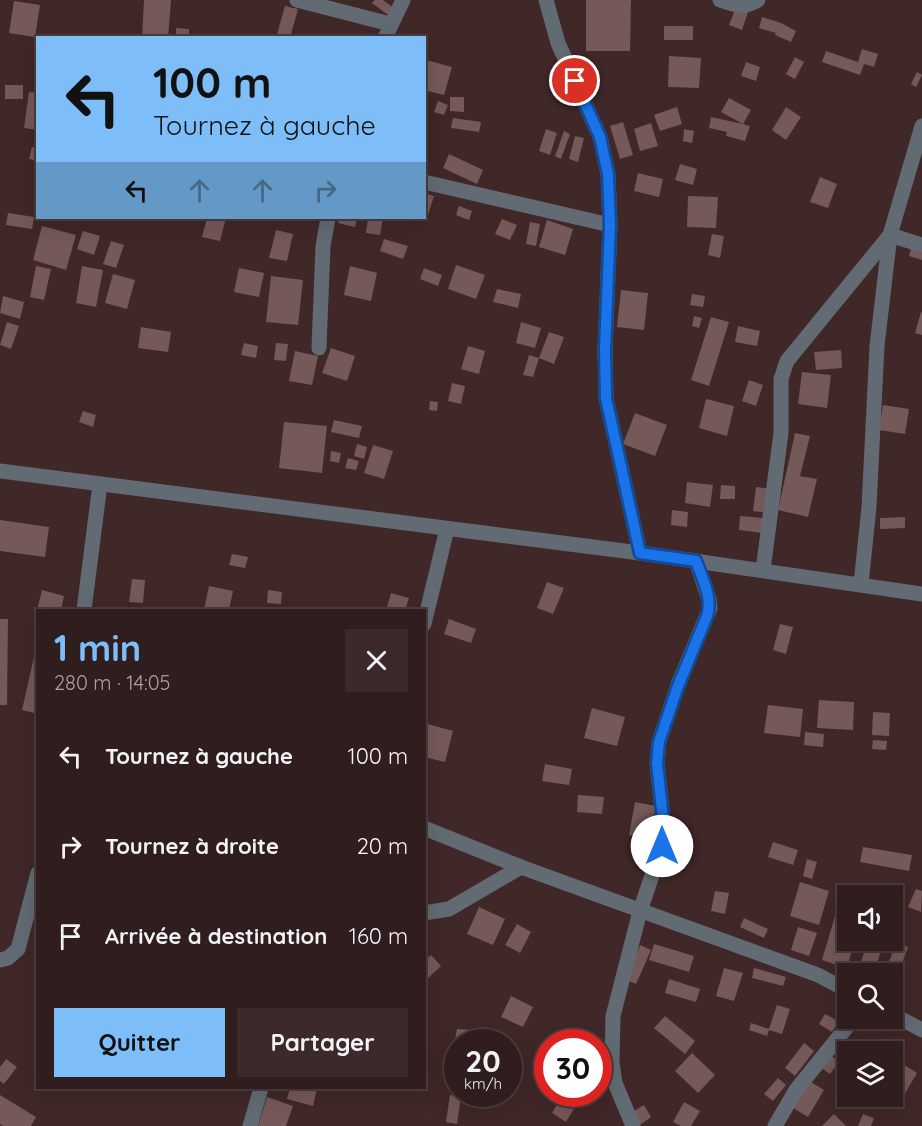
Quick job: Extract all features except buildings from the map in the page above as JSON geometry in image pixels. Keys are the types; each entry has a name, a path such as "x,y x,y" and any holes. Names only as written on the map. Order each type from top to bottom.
{"street":[{"path":"297,0 388,31 403,0"},
{"path":"546,0 558,43 600,137 608,174 610,225 605,350 606,398 640,553"},
{"path":"720,0 749,6 758,0"},
{"path":"861,584 869,507 877,346 890,235 922,126"},
{"path":"426,182 610,225"},
{"path":"319,348 323,246 328,219"},
{"path":"890,235 922,245"},
{"path":"763,570 781,433 783,369 787,361 890,235"},
{"path":"0,471 640,553 922,594"},
{"path":"84,609 100,484"},
{"path":"426,616 447,529"},
{"path":"633,1126 615,1083 612,1062 613,1016 640,910 662,846 664,829 657,763 659,742 678,686 710,608 696,561"},
{"path":"426,829 521,867 818,975 837,985"},
{"path":"426,913 449,909 521,867"},
{"path":"0,960 8,958 18,949 36,881"},
{"path":"903,1020 922,1030"},
{"path":"775,1126 796,1090 845,1029"},
{"path":"250,1126 261,1089"}],"route":[{"path":"575,81 600,137 608,174 610,225 605,350 606,398 640,553 696,561 709,599 710,608 678,686 659,742 657,763 664,829 662,846"}]}
